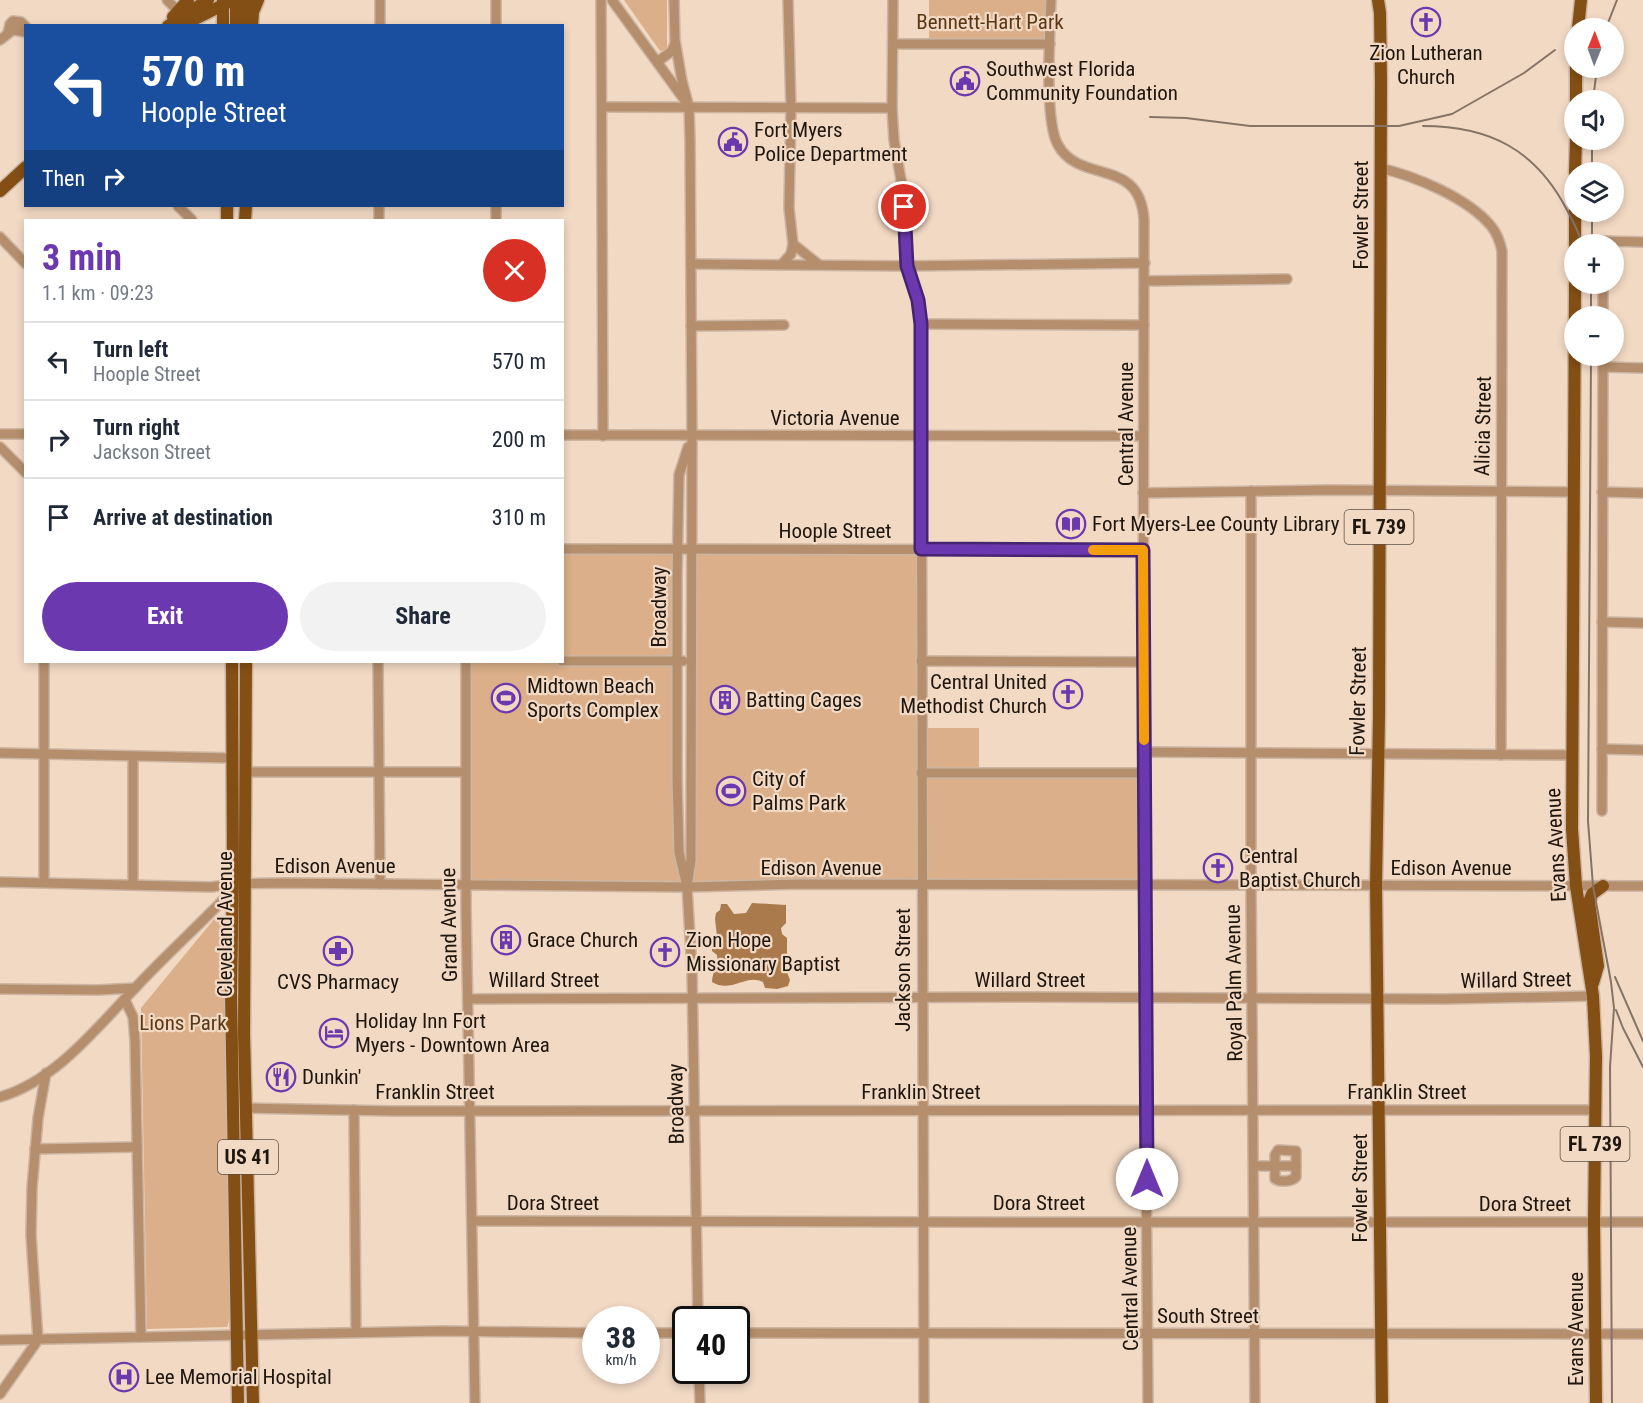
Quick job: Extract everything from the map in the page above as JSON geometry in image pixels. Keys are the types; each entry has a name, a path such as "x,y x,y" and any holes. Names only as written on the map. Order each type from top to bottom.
{"main road":[{"path":"168,24 188,0"},
{"path":"170,24 208,0"},
{"path":"244,24 247,0"},
{"path":"252,24 253,12 258,0"},
{"name":"Fowler Street","path":"1378,0 1380,168 1376,885 1382,1403"},
{"path":"1579,18 1581,0"},
{"path":"185,24 228,1"},
{"path":"223,24 228,1"},
{"path":"228,1 235,24"},
{"path":"0,191 24,169"},
{"name":"Evans Avenue","path":"1575,294 1572,829 1576,886 1592,993 1596,1056 1594,1222 1596,1403"},
{"name":"Cleveland Avenue","path":"232,663 232,758 247,1108 253,1403"},
{"name":"Cleveland Avenue","path":"238,1403 231,992 246,771 246,663"},
{"path":"1592,993 1598,966 1589,902 1592,894 1603,886"},
{"path":"232,1087 247,1108"}],"street":[{"path":"167,0 178,11"},
{"path":"380,0 380,24"},
{"path":"496,0 496,24"},
{"path":"601,0 603,436"},
{"path":"612,0 689,107"},
{"name":"Broadway","path":"674,0 675,40 689,107 692,436 691,860 687,887"},
{"path":"782,264 791,254 794,244 789,208 788,0"},
{"name":"Jackson Street","path":"893,0 894,140 904,197 907,266 918,300 921,324 921,998 924,1403"},
{"name":"Central Avenue","path":"1050,0 1050,118 1058,145 1062,152 1076,164 1123,179 1136,192 1144,211 1143,773 1148,1403"},
{"path":"8,33 13,21 24,25"},
{"path":"0,40 13,30 24,32"},
{"path":"657,62 672,51 675,40"},
{"path":"893,44 1050,44"},
{"path":"602,107 892,108"},
{"name":"Alicia Street","path":"1380,168 1435,188 1468,206 1491,225 1499,241 1502,263 1500,755"},
{"path":"179,207 191,219"},
{"path":"0,237 24,262"},
{"path":"1624,242 1643,242"},
{"path":"794,244 818,264"},
{"path":"691,264 907,266 1144,263"},
{"path":"1145,281 1287,279"},
{"path":"921,324 1144,325"},
{"path":"691,326 784,325"},
{"path":"1602,811 1603,367 1643,368"},
{"path":"0,434 24,434"},
{"name":"Victoria Avenue","path":"564,435 1143,436"},
{"name":"Broadway","path":"692,436 679,475 676,778 679,852 687,887 692,998 698,1306"},
{"path":"0,447 24,471"},
{"name":"Royal Palm Avenue","path":"1251,491 1255,1403"},
{"path":"1143,493 1574,492"},
{"path":"1602,492 1643,493"},
{"name":"Hoople Street","path":"564,549 1143,550"},
{"path":"1602,622 1643,623"},
{"path":"564,661 691,661"},
{"path":"921,661 1143,662"},
{"path":"44,663 44,882"},
{"path":"378,663 380,884"},
{"name":"Grand Avenue","path":"466,663 466,884 475,1403"},
{"path":"1602,749 1643,750"},
{"path":"1144,752 1572,755"},
{"path":"0,753 232,758"},
{"path":"133,757 133,885"},
{"path":"246,771 465,772"},
{"path":"921,773 1143,773"},
{"name":"Edison Avenue","path":"0,882 211,887 239,884 687,887 801,884 1643,886"},
{"path":"0,1105 13,1093 46,1073 76,1048 239,884"},
{"path":"0,989 135,988"},
{"name":"Willard Street","path":"468,999 1252,999 1592,993"},
{"path":"125,1000 133,1017 134,1029 141,1337"},
{"path":"0,1394 38,1340 31,1235 35,1149 46,1073"},
{"path":"0,1097 13,1093"},
{"name":"Franklin Street","path":"247,1108 354,1110 1595,1110"},
{"path":"354,1110 356,1332"},
{"path":"35,1149 137,1147"},
{"path":"1295,1149 1296,1166 1294,1179 1278,1181 1275,1179 1276,1152 1295,1149"},
{"path":"1254,1166 1296,1166"},
{"name":"Dora Street","path":"472,1221 1643,1222"},
{"path":"0,1340 356,1332 582,1333"},
{"name":"South Street","path":"750,1333 1643,1334"},
{"path":"699,1384 700,1403"}],"green space":[{"path":"624,0 667,0 667,49 660,51"},
{"name":"Bennett-Hart Park","path":"929,0 1051,0 1050,45 929,45"},
{"path":"564,550 675,551 684,886 468,881 467,663 564,663"},
{"name":"City of Palms Park","path":"692,551 919,552 919,883 689,885"},
{"path":"923,728 979,728 979,770 923,770"},
{"path":"923,774 1141,774 1143,884 923,883"},
{"name":"Lions Park","path":"215,918 222,918 224,925 230,1318 227,1327 147,1329 141,1008"}],"shaded area":[{"path":"752,903 786,905 786,923 781,928 782,934 787,938 787,955 782,959 790,980 788,986 777,989 765,988 763,982 757,980 726,986 712,982 717,959 717,955 712,951 712,939 717,936 716,913 720,910 721,904 727,904 734,914 746,913"}],"railway":[{"path":"1610,18 1617,0"},
{"path":"1150,117 1186,118 1250,126 1399,126 1452,114 1524,73 1555,50"},
{"path":"1594,90 1596,78"},
{"path":"1423,126 1447,127 1490,137 1525,157 1555,189 1579,234"},
{"path":"1592,150 1592,162"},
{"path":"1592,222 1592,234"},
{"path":"1591,294 1591,306"},
{"path":"1591,366 1588,821 1593,886 1614,1008 1610,1067 1612,1403"},
{"path":"1615,977 1643,1041"},
{"path":"1616,1010 1643,1067"}],"slow traffic":[{"path":"1093,550 1143,550 1144,740"}],"place":[{"name":"Zion Lutheran Church","path":"1426,22"},
{"name":"Southwest Florida Community Foundation","path":"965,81"},
{"name":"Fort Myers Police Department","path":"733,142"},
{"name":"Fort Myers-Lee County Library","path":"1071,524"},
{"name":"Central United Methodist Church","path":"1068,694"},
{"name":"Midtown Beach Sports Complex","path":"506,698"},
{"name":"Batting Cages","path":"725,700"},
{"name":"City of Palms Park","path":"731,791"},
{"name":"Central Baptist Church","path":"1218,868"},
{"name":"Grace Church","path":"506,940"},
{"name":"CVS Pharmacy","path":"338,951"},
{"name":"Zion Hope Missionary Baptist","path":"665,952"},
{"name":"Holiday Inn Fort Myers - Downtown Area","path":"334,1033"},
{"name":"Dunkin'","path":"281,1077"},
{"name":"Lee Memorial Hospital","path":"124,1377"}],"route":[{"path":"904,207 907,266 918,300 921,324 921,549 1143,550 1147,1179"}]}
